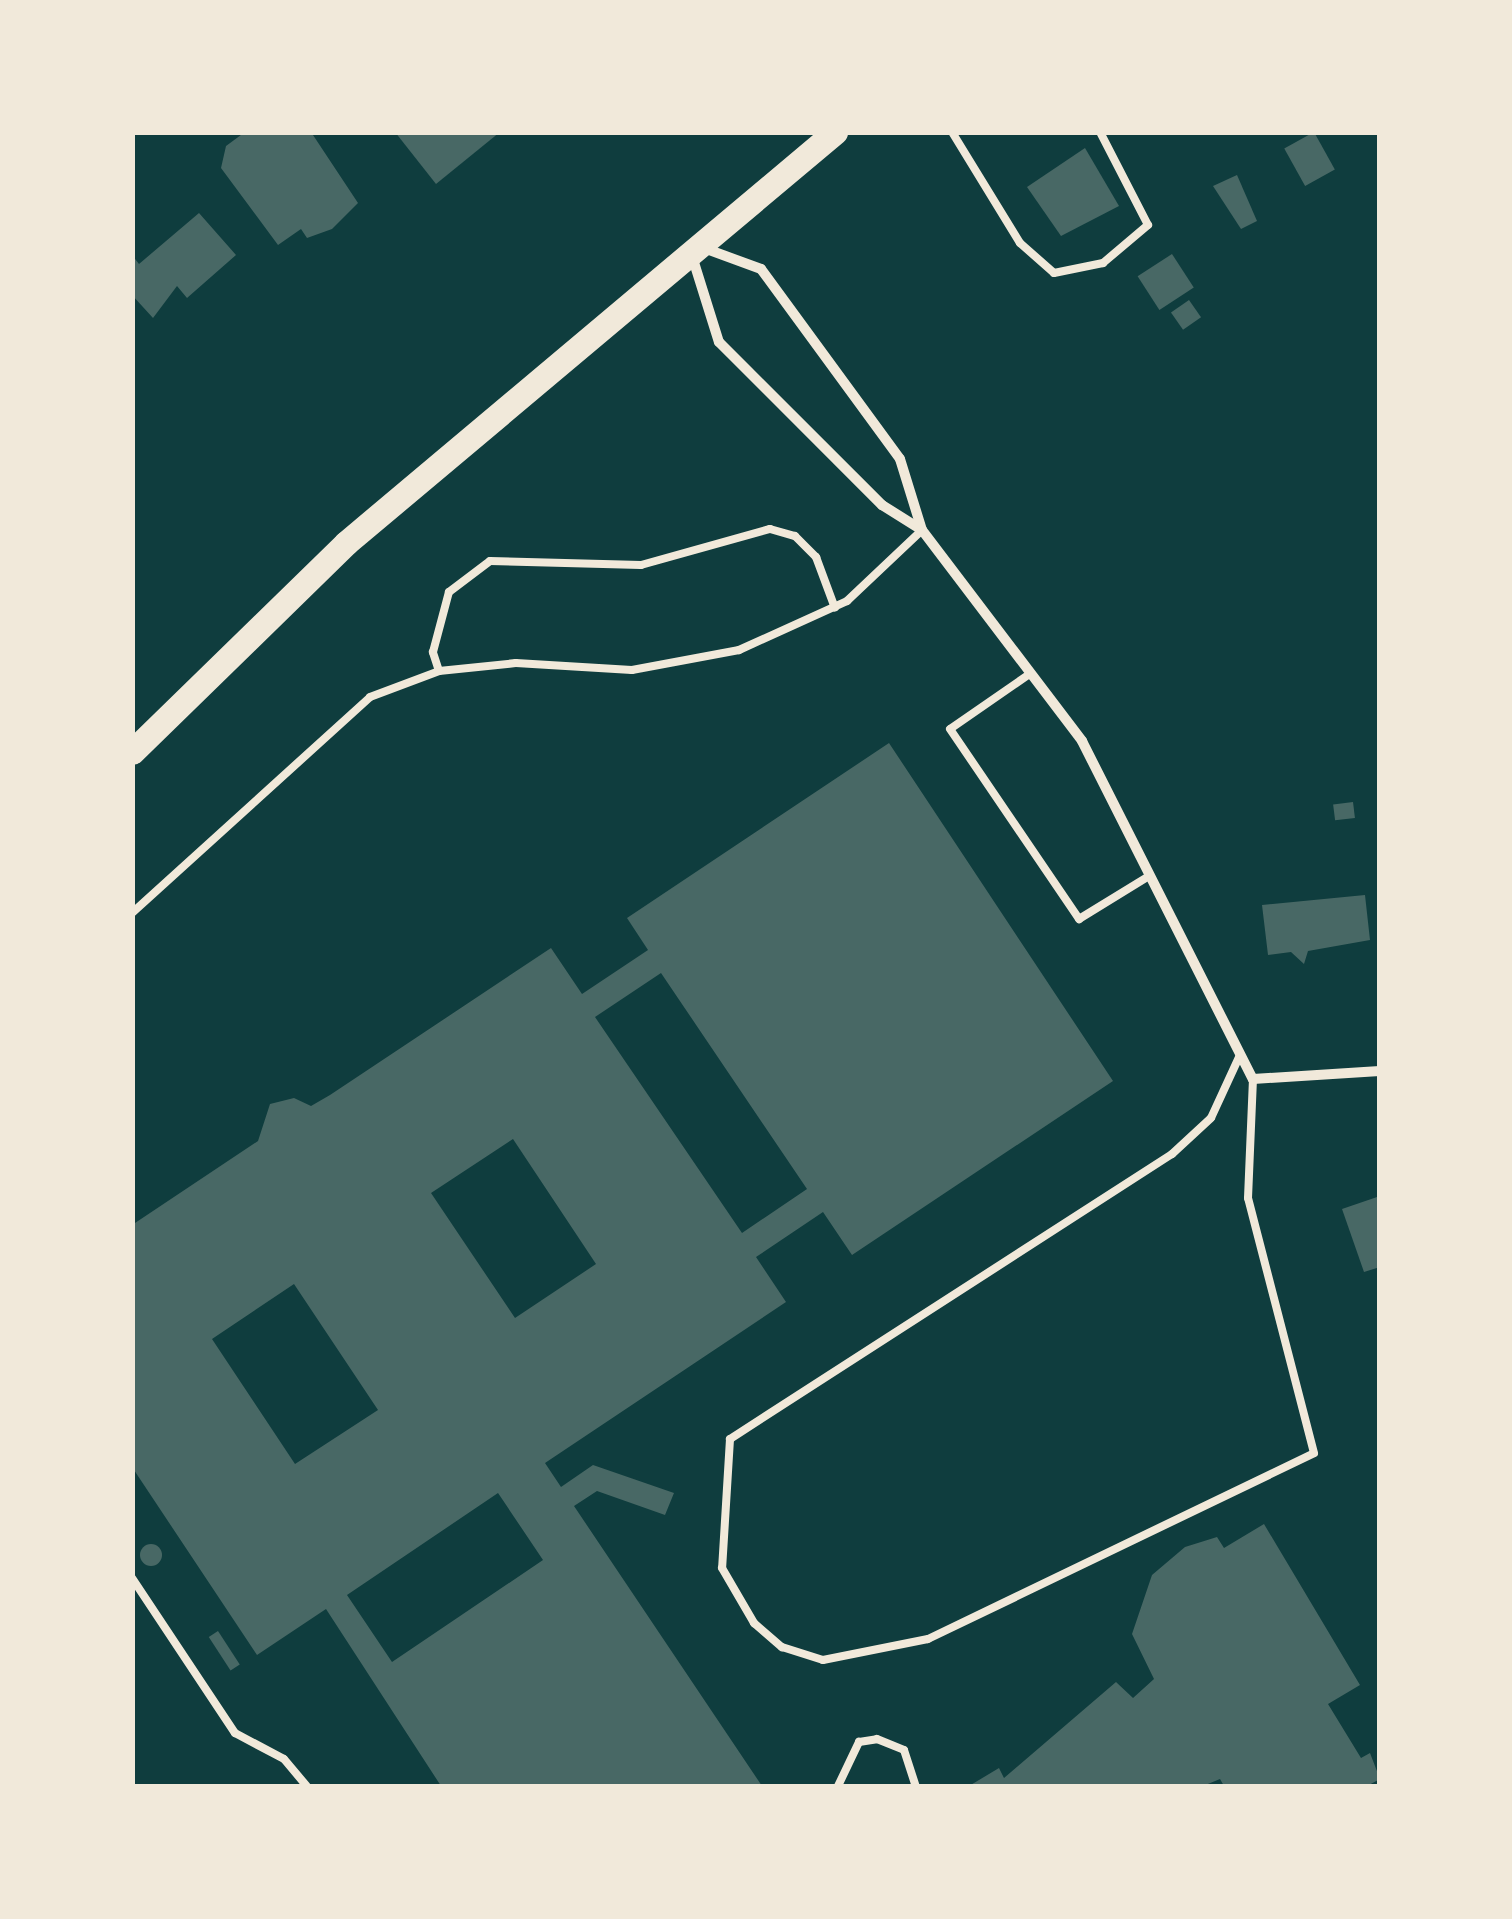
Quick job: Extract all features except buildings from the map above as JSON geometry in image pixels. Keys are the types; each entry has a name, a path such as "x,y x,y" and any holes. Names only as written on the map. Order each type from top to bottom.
{"main road":[{"path":"132,752 346,543 690,245 836,132"}],"street":[{"path":"922,530 882,505 719,342 697,293 690,245 736,254 783,292 900,460 922,530 1082,741 1253,1079 1380,1071"}],"lane":[{"path":"952,132 1020,243 1054,273 1103,263 1148,225 1100,132"},
{"path":"439,671 433,652 450,592 490,561 642,565 770,529 795,536 816,557 835,608"},
{"path":"132,913 329,727 370,698 439,671 516,663 632,670 738,650 835,608 900,560 922,530"},
{"path":"1031,673 950,729 1078,919 1150,876"},
{"path":"1240,1055 1211,1118 1172,1154 730,1439 722,1568 754,1623 782,1647 823,1660 928,1639 1314,1453 1248,1198 1253,1079"},
{"path":"132,1578 235,1733 284,1759 307,1786"},
{"path":"838,1786 858,1742 877,1740 904,1750 916,1786"}]}
